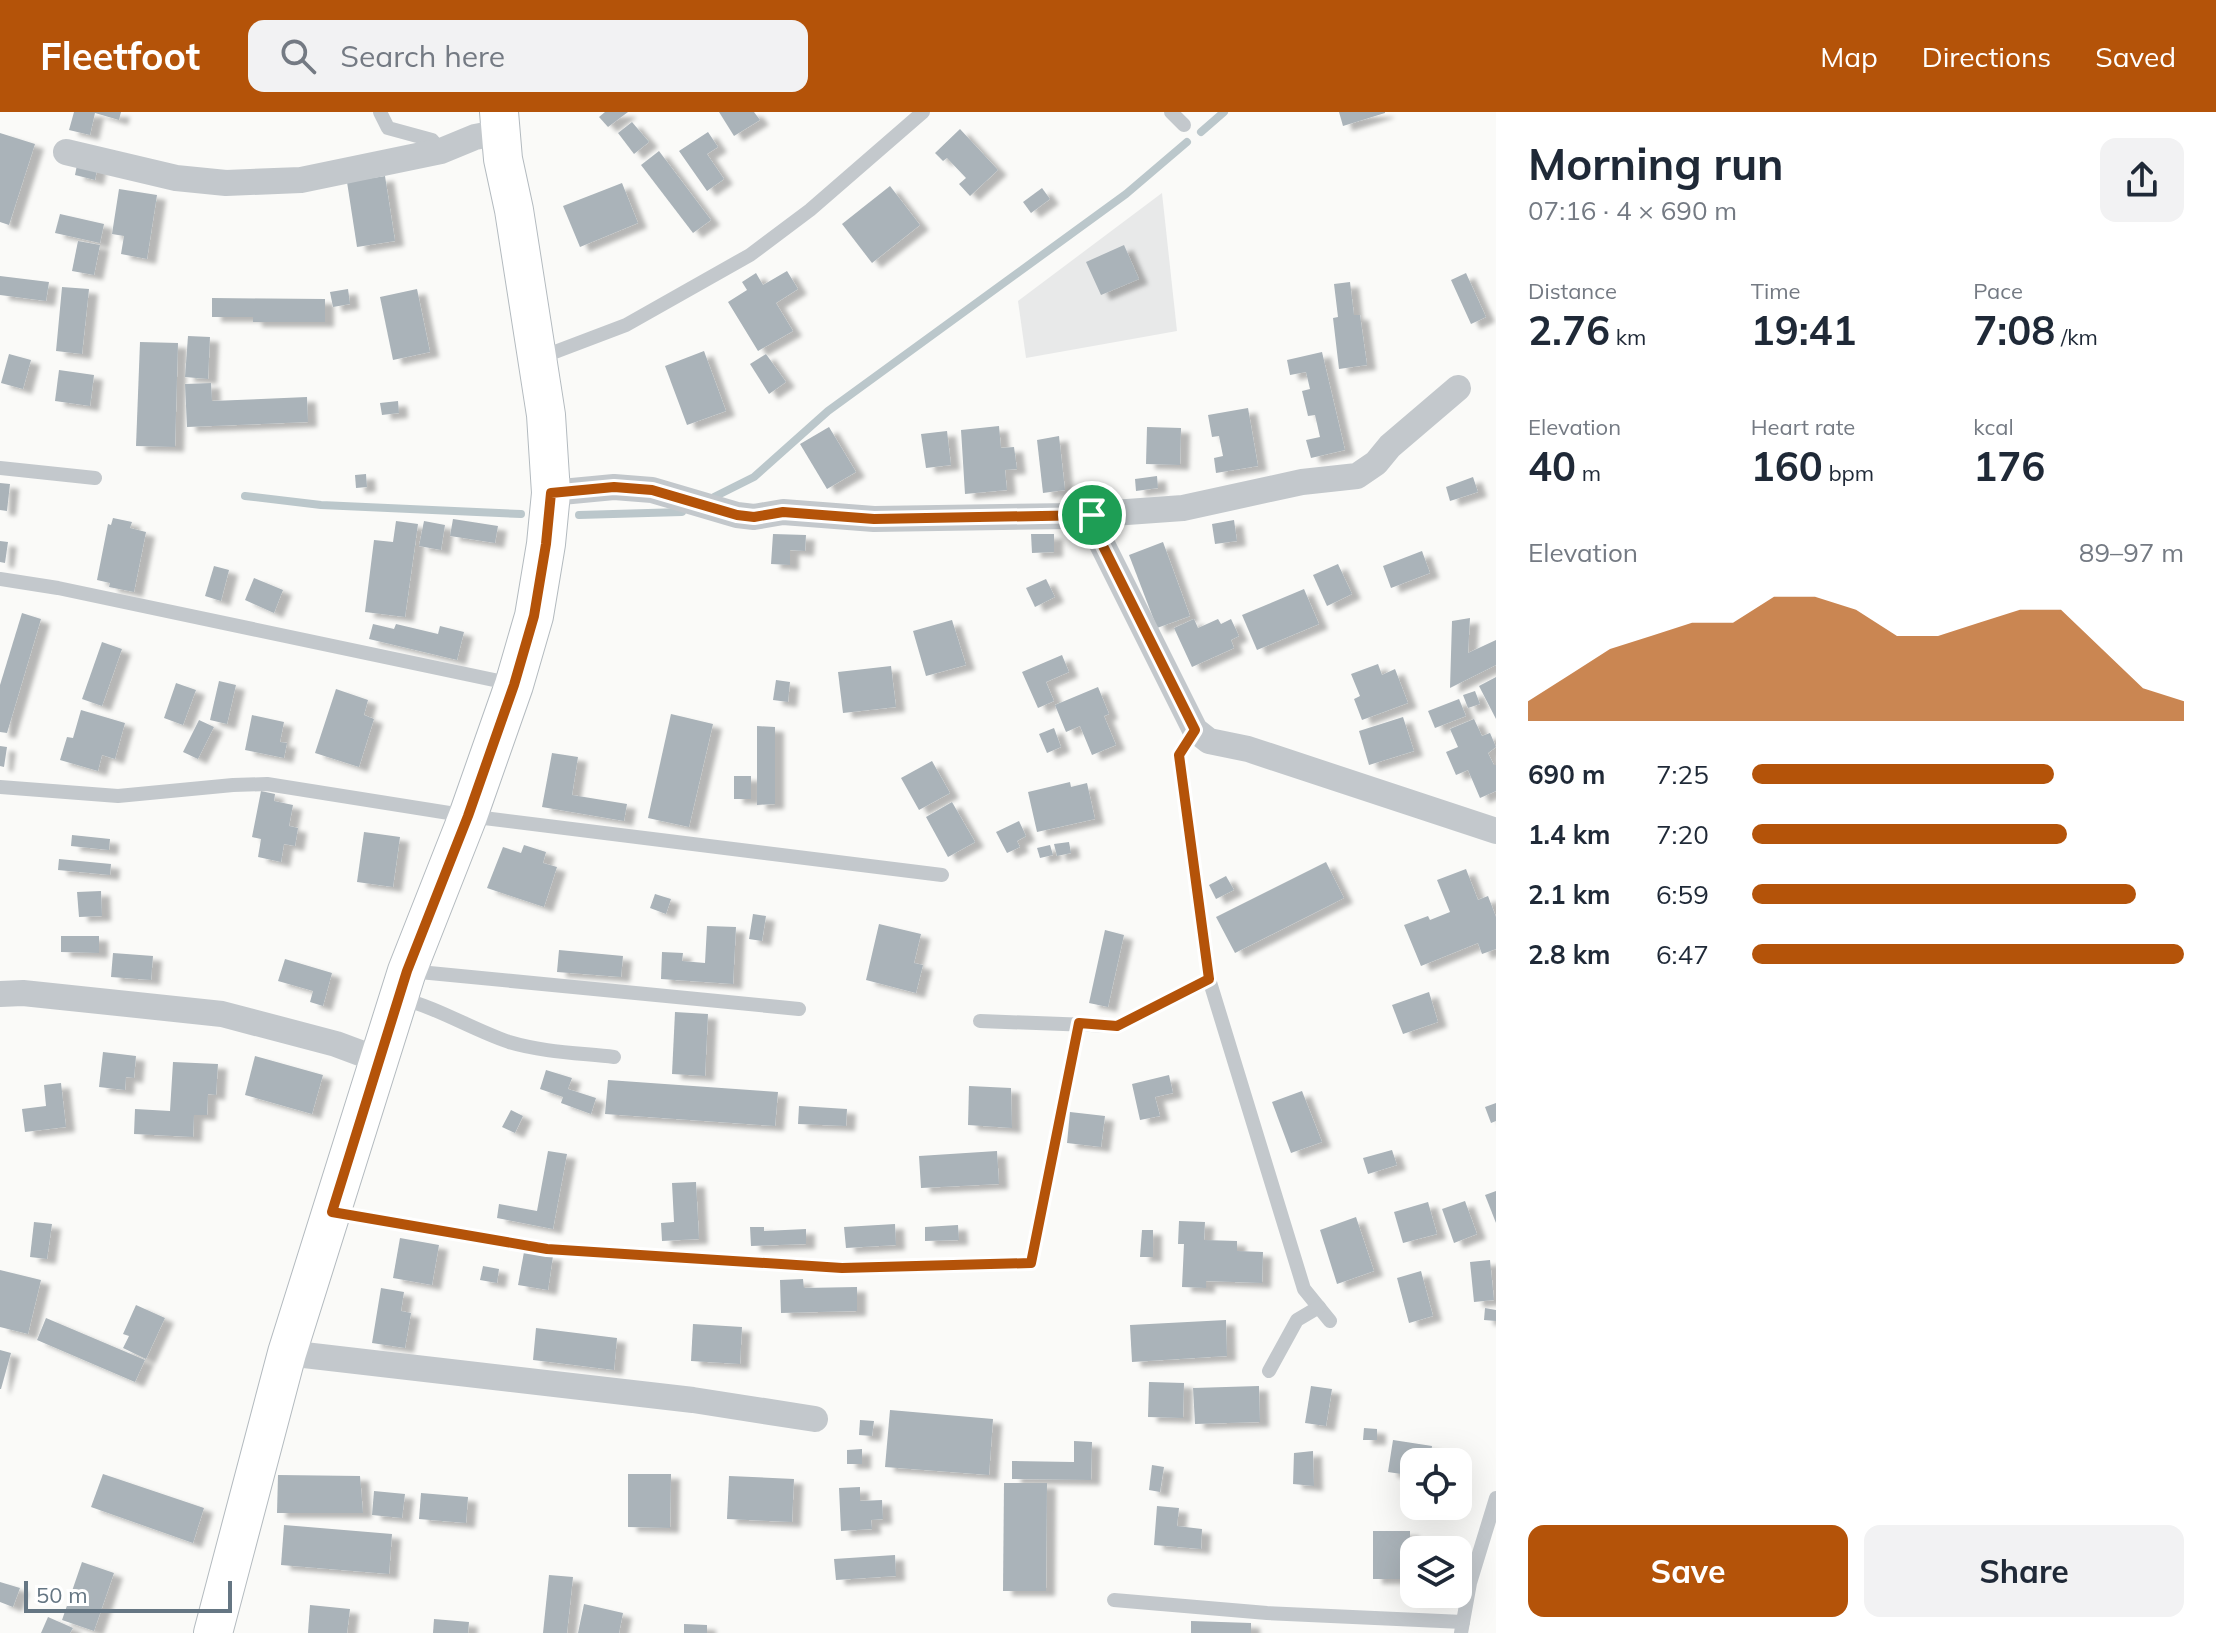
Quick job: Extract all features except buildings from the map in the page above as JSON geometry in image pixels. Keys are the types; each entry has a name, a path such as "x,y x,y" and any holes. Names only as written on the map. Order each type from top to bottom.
{"main road":[{"path":"213,1633 287,1353 379,1060 403,984 468,816 514,685 534,616 551,493 539,359 527,306 500,122"}],"street":[{"path":"66,152 176,178 226,183 301,180 441,151 475,137 500,122"},
{"path":"551,493 614,487 652,490 737,515 754,517 783,512 874,519 1092,515 1183,508 1302,482 1357,476 1376,463 1390,446 1458,388"},
{"path":"1092,515 1098,536 1195,730 1209,741 1248,749 1496,831"},
{"path":"0,994 23,993 222,1014 336,1044 379,1060"},
{"path":"287,1353 693,1400 815,1419"}],"lane":[{"path":"380,112 388,128 432,140 441,151"},
{"path":"539,359 626,325 750,255 810,210 923,112"},
{"path":"1171,112 1184,125"},
{"path":"0,468 95,478"},
{"path":"0,579 58,588 514,685"},
{"path":"1195,730 1179,755 1209,979 1304,1289 1330,1321"},
{"path":"0,787 118,796 267,784 468,816 942,875"},
{"path":"980,1021 1117,1026 1209,979"},
{"path":"403,984 799,1009"},
{"path":"403,984 429,1006 507,1041 530,1047 614,1057"},
{"path":"332,1212 547,1249 842,1268 1031,1263 1079,1023"},
{"path":"1269,1371 1297,1320 1319,1307"},
{"path":"1114,1600 1462,1628 1470,1583 1496,1498"}],"shaded area":[{"path":"1162,193 1177,331 1026,358 1018,301"}],"waterway":[{"path":"1201,132 1224,112"},
{"path":"714,497 754,477 828,411 1126,194 1187,142"},
{"path":"245,496 321,505 521,514"},
{"path":"579,515 682,512"}],"route":[{"path":"614,487 652,490 737,515 754,517 783,512 874,519 1092,515 1098,536 1195,730 1179,755 1209,979 1117,1026 1079,1023 1031,1263 842,1268 547,1249 332,1212 407,971 468,816 514,685 534,616 551,493 614,487"}]}
